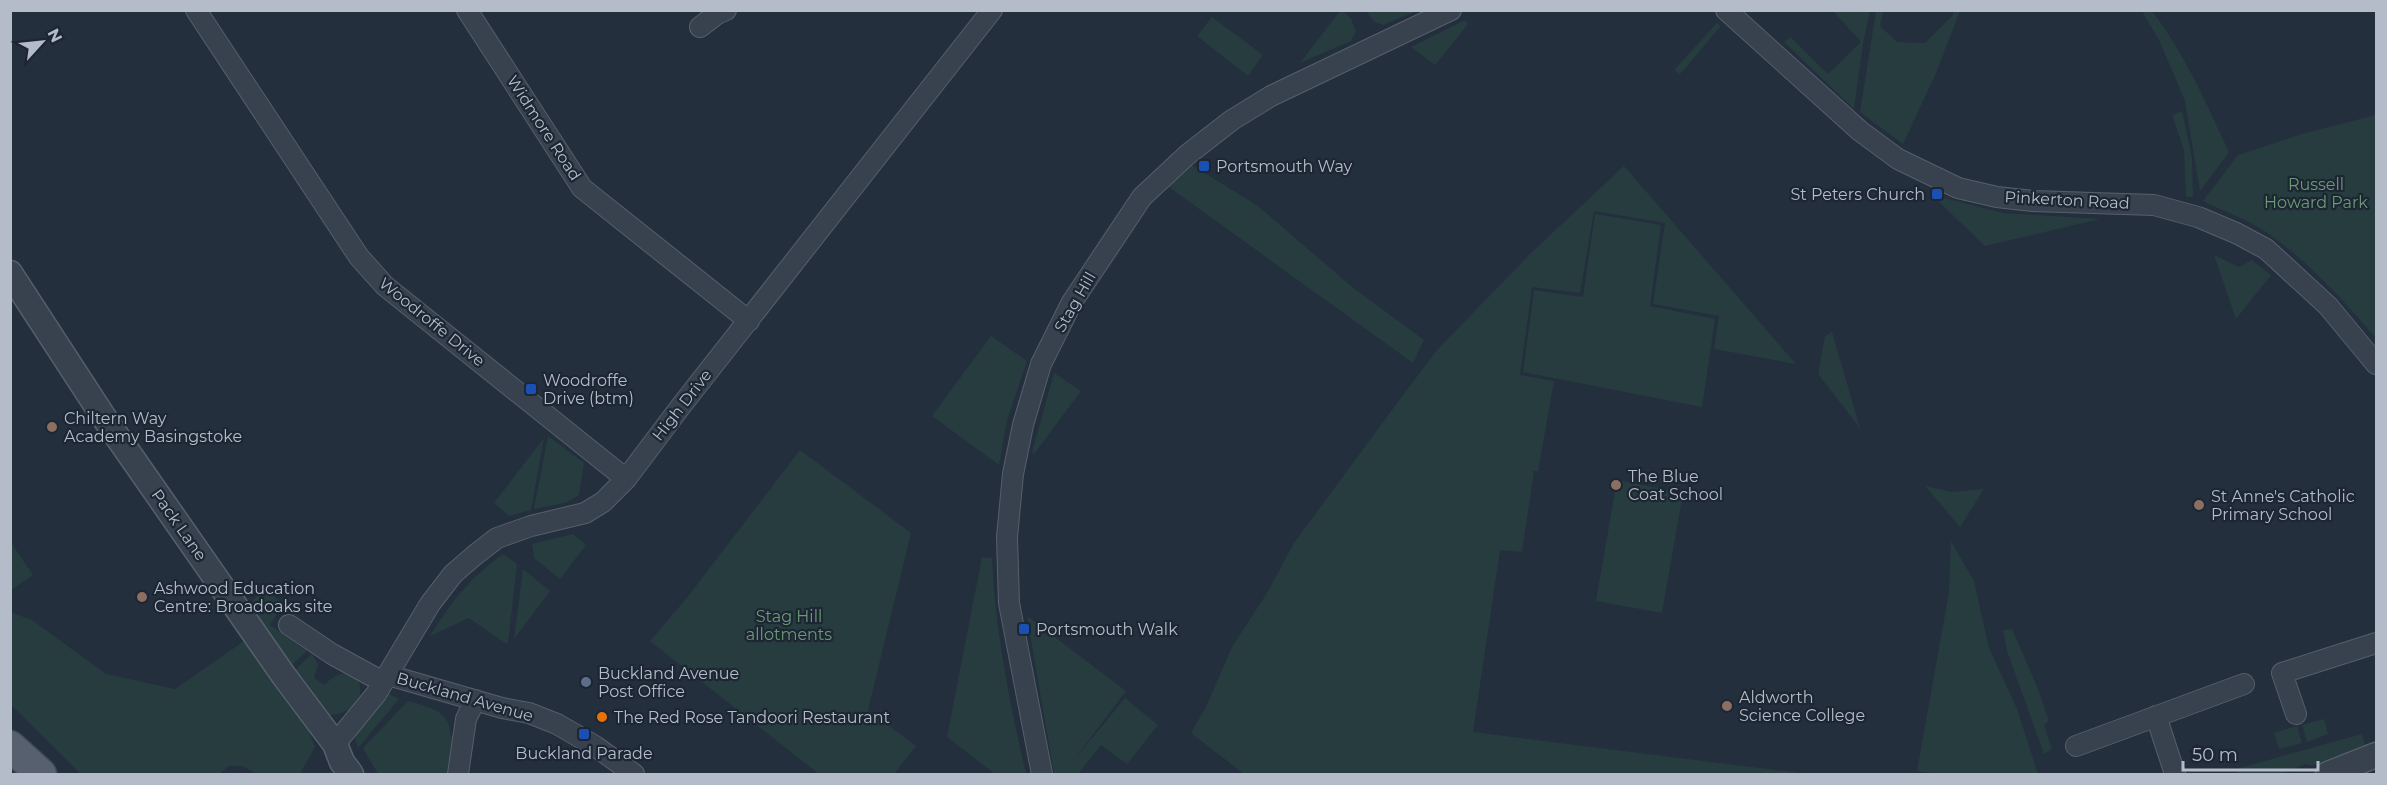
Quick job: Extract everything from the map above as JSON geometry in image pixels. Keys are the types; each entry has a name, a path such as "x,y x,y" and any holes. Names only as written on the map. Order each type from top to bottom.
{"main road":[{"path":"10,746 41,774"}],"street":[{"name":"Woodroffe Drive","path":"196,10 359,257 385,286 626,479"},
{"name":"Widmore Road","path":"467,10 582,188 749,321"},
{"name":"High Drive","path":"335,744 386,679 430,604 453,574 497,538 531,526 585,513 603,501 626,479 992,10"},
{"name":"Stag Hill","path":"1042,774 1009,603 1007,537 1013,474 1023,425 1041,364 1072,302 1142,197 1188,155 1232,120 1270,96 1451,10"},
{"name":"Pinkerton Road","path":"1726,10 1860,131 1898,159 1958,188 1997,197 2033,201 2154,205 2198,218 2236,233 2266,249 2328,306 2376,364"},
{"path":"700,27 719,12"},
{"name":"Pack Lane","path":"10,273 105,419 284,676 335,744 342,762 351,774"},
{"name":"Buckland Avenue","path":"289,625 332,654 386,679 529,713 557,724 634,774"},
{"path":"2296,714 2282,673 2376,643"},
{"path":"2076,746 2244,684"},
{"path":"458,774 466,719 475,700"},
{"path":"2156,716 2175,774"},
{"path":"2328,774 2376,755"}],"green space":[{"path":"1340,11 1351,19 1356,31 1351,41 1300,63"},
{"path":"1366,11 1417,11 1383,25 1374,22"},
{"path":"1870,11 1854,109 1784,42 1790,37 1828,74 1861,42 1834,12"},
{"path":"1876,11 1883,11 1880,26 1897,42 1925,43 1953,15 1953,11 1960,11 1936,73 1903,144 1860,112"},
{"path":"2142,11 2152,11 2175,44 2229,152 2200,191 2185,101 2159,40"},
{"path":"1212,17 1263,55 1248,76 1197,36"},
{"path":"1465,20 1468,24 1435,65 1411,47"},
{"path":"1717,23 1721,26 1680,74 1674,70"},
{"path":"2182,111 2192,158 2193,197 2186,197 2184,150 2172,115"},
{"name":"Russell Howard Park","path":"2376,115 2376,338 2324,281 2281,243 2251,223 2203,201 2238,155 2302,134"},
{"path":"1187,162 1258,206 1352,287 1424,340 1413,363 1166,185"},
{"path":"1624,166 1796,364 1714,349 1719,316 1653,304 1665,223 1594,211 1580,293 1532,287 1520,375 1554,381 1538,471 1534,471 1522,552 1500,550 1473,732 1807,774 1244,774 1191,733 1206,707 1232,647 1267,593 1294,543 1438,349 1532,252"},
{"path":"1934,197 2003,213 2100,219 1985,246"},
{"path":"1595,214 1661,225 1650,306 1715,319 1702,407 1523,372 1534,290 1583,297"},
{"path":"2214,255 2239,267 2252,260 2271,275 2236,319"},
{"path":"1832,332 1860,428 1818,374 1825,336"},
{"path":"991,336 1027,361 1007,420 999,465 932,416"},
{"path":"1054,373 1081,391 1034,454 1032,452"},
{"path":"548,436 584,463 579,495 568,502 534,509"},
{"path":"544,438 531,510 509,516 494,503"},
{"name":"Stag Hill allotments","path":"800,450 911,533 868,710 916,746 894,774 819,774 650,641 686,599"},
{"path":"1617,480 1683,493 1662,613 1596,601"},
{"path":"1925,486 1952,492 1984,489 1960,527"},
{"path":"573,534 586,545 560,579 534,558 532,544"},
{"path":"10,541 33,575 11,590 10,590"},
{"path":"1951,541 1974,581 1989,648 2017,709 2038,774 1942,774 1917,771 1949,592"},
{"path":"503,554 517,564 508,643 469,618 430,636 462,591"},
{"path":"982,557 992,558 996,612 1004,667 1026,774 995,774 947,737"},
{"path":"523,569 550,591 514,639"},
{"path":"263,588 296,614 294,616 281,607 270,625 307,651 290,667 248,607"},
{"path":"10,612 32,620 106,674 175,689 247,639 303,716 315,747 300,774 257,774 242,766 229,766 219,774 81,774 11,705"},
{"path":"1027,616 1126,691 1074,760 1125,698 1158,725 1127,764 1101,745 1078,774 1054,774"},
{"path":"2012,629 2049,721 2044,725 2052,749 2044,754 2007,651 2003,630"},
{"path":"312,654 318,665 314,678 324,685 340,674 348,674 358,679 360,695 354,706 342,713 326,715 293,672"},
{"path":"388,693 399,699 358,748 356,732 359,724"},
{"path":"408,701 431,708 447,720 451,736 456,738 448,774 378,774 363,748"},
{"path":"2324,719 2328,734 2307,742 2302,725"},
{"path":"2297,726 2302,743 2279,749 2274,733"},
{"path":"2362,734 2365,745 2312,766 2306,764 2282,774 2237,774 2236,769"}],"place":[{"name":"Portsmouth Way","path":"1204,166"},
{"name":"St Peters Church","path":"1937,194"},
{"name":"Woodroffe Drive (btm)","path":"531,389"},
{"name":"Chiltern Way Academy Basingstoke","path":"52,427"},
{"name":"The Blue Coat School","path":"1616,485"},
{"name":"St Anne's Catholic Primary School","path":"2199,505"},
{"name":"Ashwood Education Centre: Broadoaks site","path":"142,597"},
{"name":"Portsmouth Walk","path":"1024,629"},
{"name":"Buckland Avenue Post Office","path":"586,682"},
{"name":"Aldworth Science College","path":"1727,706"},
{"name":"The Red Rose Tandoori Restaurant","path":"602,717"},
{"name":"Buckland Parade","path":"584,734"}]}
